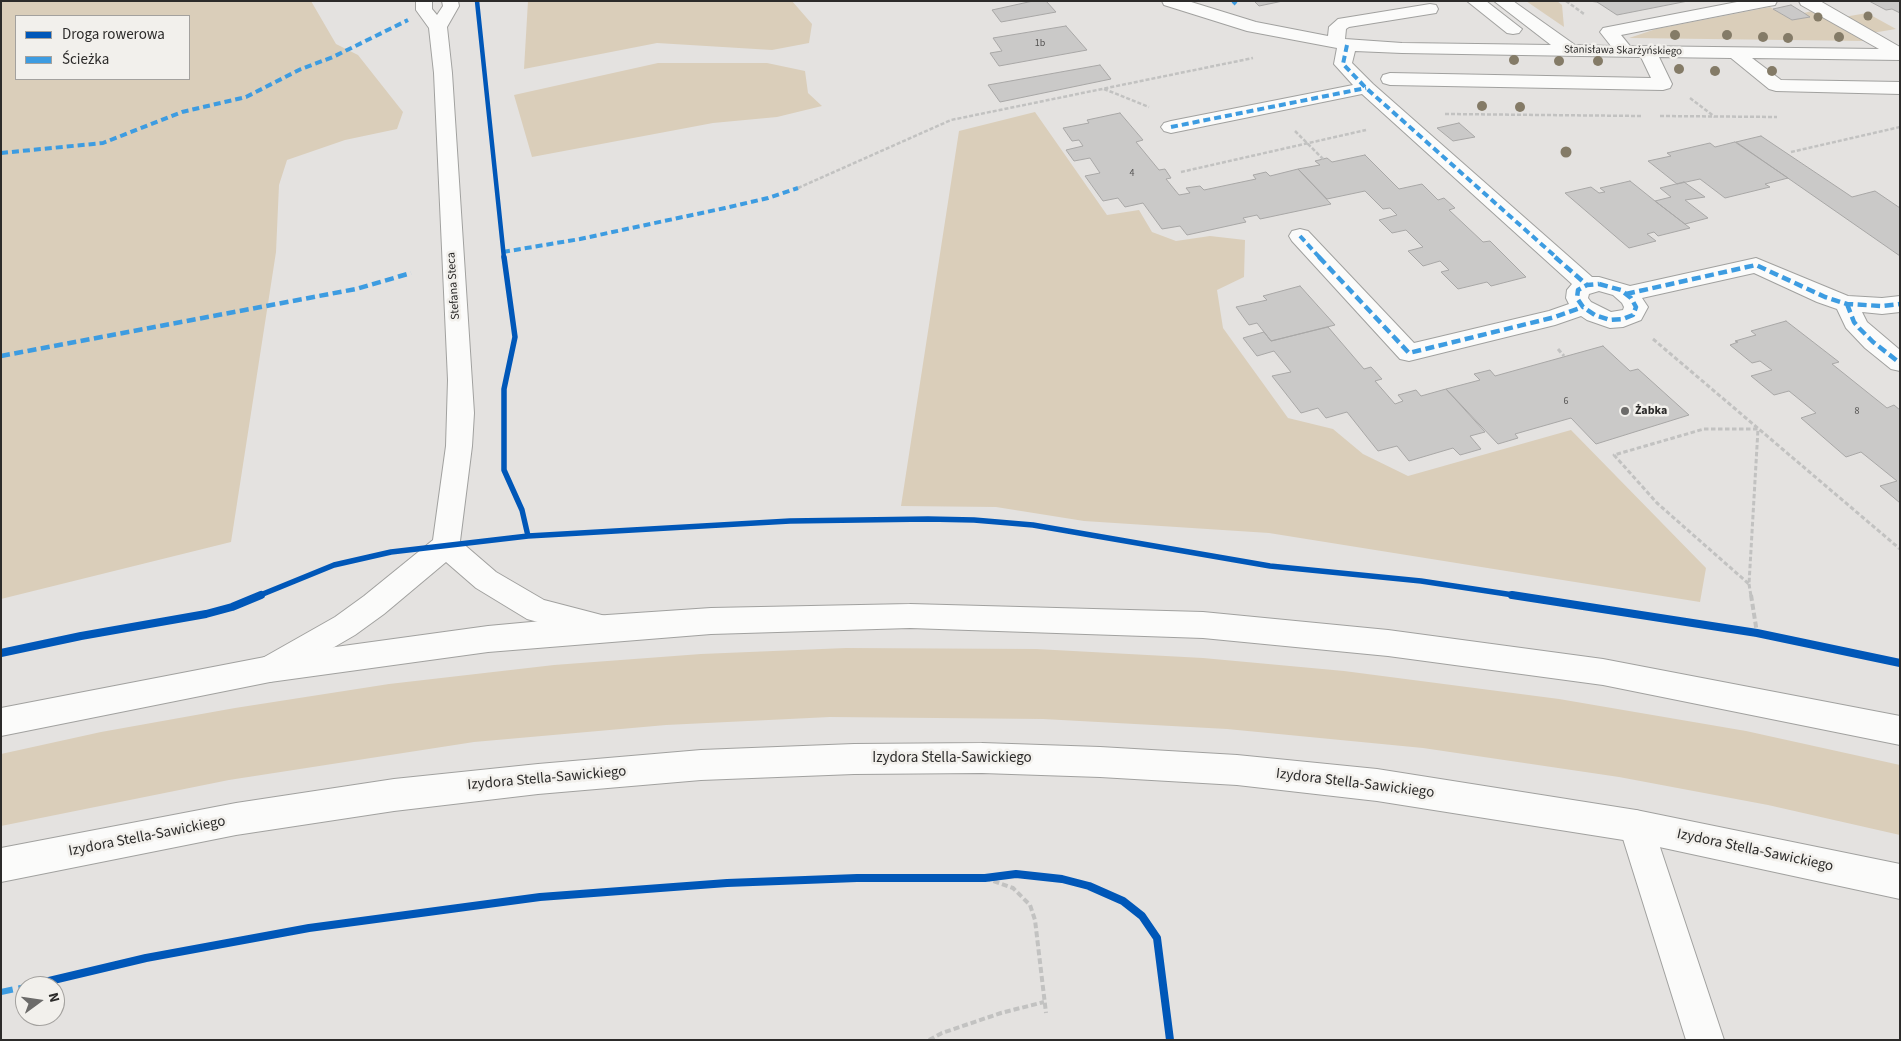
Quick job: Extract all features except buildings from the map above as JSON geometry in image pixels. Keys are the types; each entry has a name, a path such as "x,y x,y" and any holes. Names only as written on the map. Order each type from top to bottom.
{"street":[{"name":"Stefana Steca","path":"424,1 424,10 438,27 443,73 461,413 446,545"},
{"path":"438,27 451,6 450,1"},
{"name":"Stanisława Skarżyńskiego","path":"1170,1 1253,27 1341,44 1402,48 1900,54"},
{"path":"1475,1 1538,49"},
{"path":"1502,1 1570,50"},
{"path":"1625,51 1609,32 1769,1"},
{"path":"1807,1 1900,54"},
{"path":"1300,236 1409,353 1555,317 1585,296 1607,285 1626,294 1634,303 1636,307 1633,315 1629,318 1610,320 1595,315 1585,296 1343,64 1338,27 1344,23 1430,9"},
{"path":"1390,79 1663,84 1647,51"},
{"path":"1736,53 1776,85 1900,88"},
{"path":"1171,127 1366,88"},
{"path":"1626,294 1756,265 1825,297 1847,304 1882,306 1900,304"},
{"path":"1847,304 1854,322 1859,328 1873,342 1900,363"},
{"path":"270,669 345,626 446,545 486,580 537,610 607,628"},
{"path":"1,722 270,669 399,650 607,628 711,621 910,616 1203,624 1388,643 1603,672 1900,731"},
{"name":"Izydora Stella-Sawickiego","path":"1,866 236,819 394,795 538,778 701,765 854,759 992,758 1236,770 1377,785 1636,826 1900,882"},
{"path":"1636,826 1705,1040"}],"path":[{"path":"798,188 951,120 1255,58"},
{"path":"1102,88 1150,108"},
{"path":"1696,102 1715,117"},
{"path":"1181,172 1403,121 1442,114 1647,116"},
{"path":"1656,116 1778,117"},
{"path":"1791,152 1900,127"},
{"path":"1629,318 1900,549"},
{"path":"1749,584 1657,502 1614,455 1704,429 1758,429"},
{"path":"1757,634 1749,584 1758,429"},
{"path":"985,878 1000,876"},
{"path":"985,878 1013,888 1030,905 1035,920 1046,1013"},
{"path":"929,1040 942,1033 984,1019 1044,1002"}],"shaded area":[{"path":"1,1 311,1 336,44 358,55 403,112 397,129 345,140 287,160 279,185 276,252 231,542 1,599"},
{"path":"528,1 792,1 812,24 809,43 772,50 657,43 524,69"},
{"path":"1526,1 1557,1 1562,5 1564,27"},
{"path":"1770,7 1792,20 1809,17 1804,13 1812,11 1866,41 1629,38 1656,29"},
{"path":"1867,13 1896,29 1872,33 1844,17"},
{"path":"658,63 767,63 805,71 808,93 822,106 777,117 713,123 532,157 514,95"},
{"path":"1035,112 1107,215 1139,210 1152,232 1176,241 1210,236 1245,240 1244,277 1217,290 1223,328 1288,418 1333,429 1363,454 1408,476 1571,430 1706,568 1700,602 1269,533 1084,521 996,507 901,506 959,131"},
{"path":"846,648 1036,649 1203,658 1344,671 1559,699 1746,731 1900,765 1900,835 1768,805 1619,777 1423,748 1227,729 1043,719 830,717 666,725 474,742 229,780 1,826 1,754 101,732 235,708 389,684 554,665 701,654"}],"marked path":[{"path":"1233,1 1236,4"},
{"path":"1,153 103,143 182,112 246,97 301,69 333,57 408,20"},
{"path":"1347,45 1343,64 1366,88 1587,285"},
{"path":"1171,127 1366,88"},
{"path":"503,252 580,239 725,208 768,198 798,188"},
{"path":"1300,236 1409,353 1555,317 1583,307"},
{"path":"1626,294 1756,265 1825,297 1847,304 1882,306 1900,304"},
{"path":"1,356 356,289 411,273"},
{"path":"1599,284 1621,290 1631,298 1636,307 1633,315 1623,319 1610,320 1595,315 1583,307 1577,298 1578,290 1587,285 1599,284"},
{"path":"1847,304 1854,322 1859,328 1873,342 1900,363"},
{"path":"1,992 15,989"}],"cycle path":[{"path":"477,1 503,252 515,337 504,389 504,470 522,510 528,536"},
{"path":"1,653 81,636 206,614 232,607 334,565 391,552 528,536 790,521 928,519 974,520 1033,525 1270,566 1421,581 1757,633 1900,663"},
{"path":"65,977 146,958 309,928 540,897 727,883 857,878 985,878 1016,874 1062,879 1089,886 1123,901 1142,916 1157,938 1170,1040"}],"place":[{"name":"Żabka","path":"1625,411"}]}
